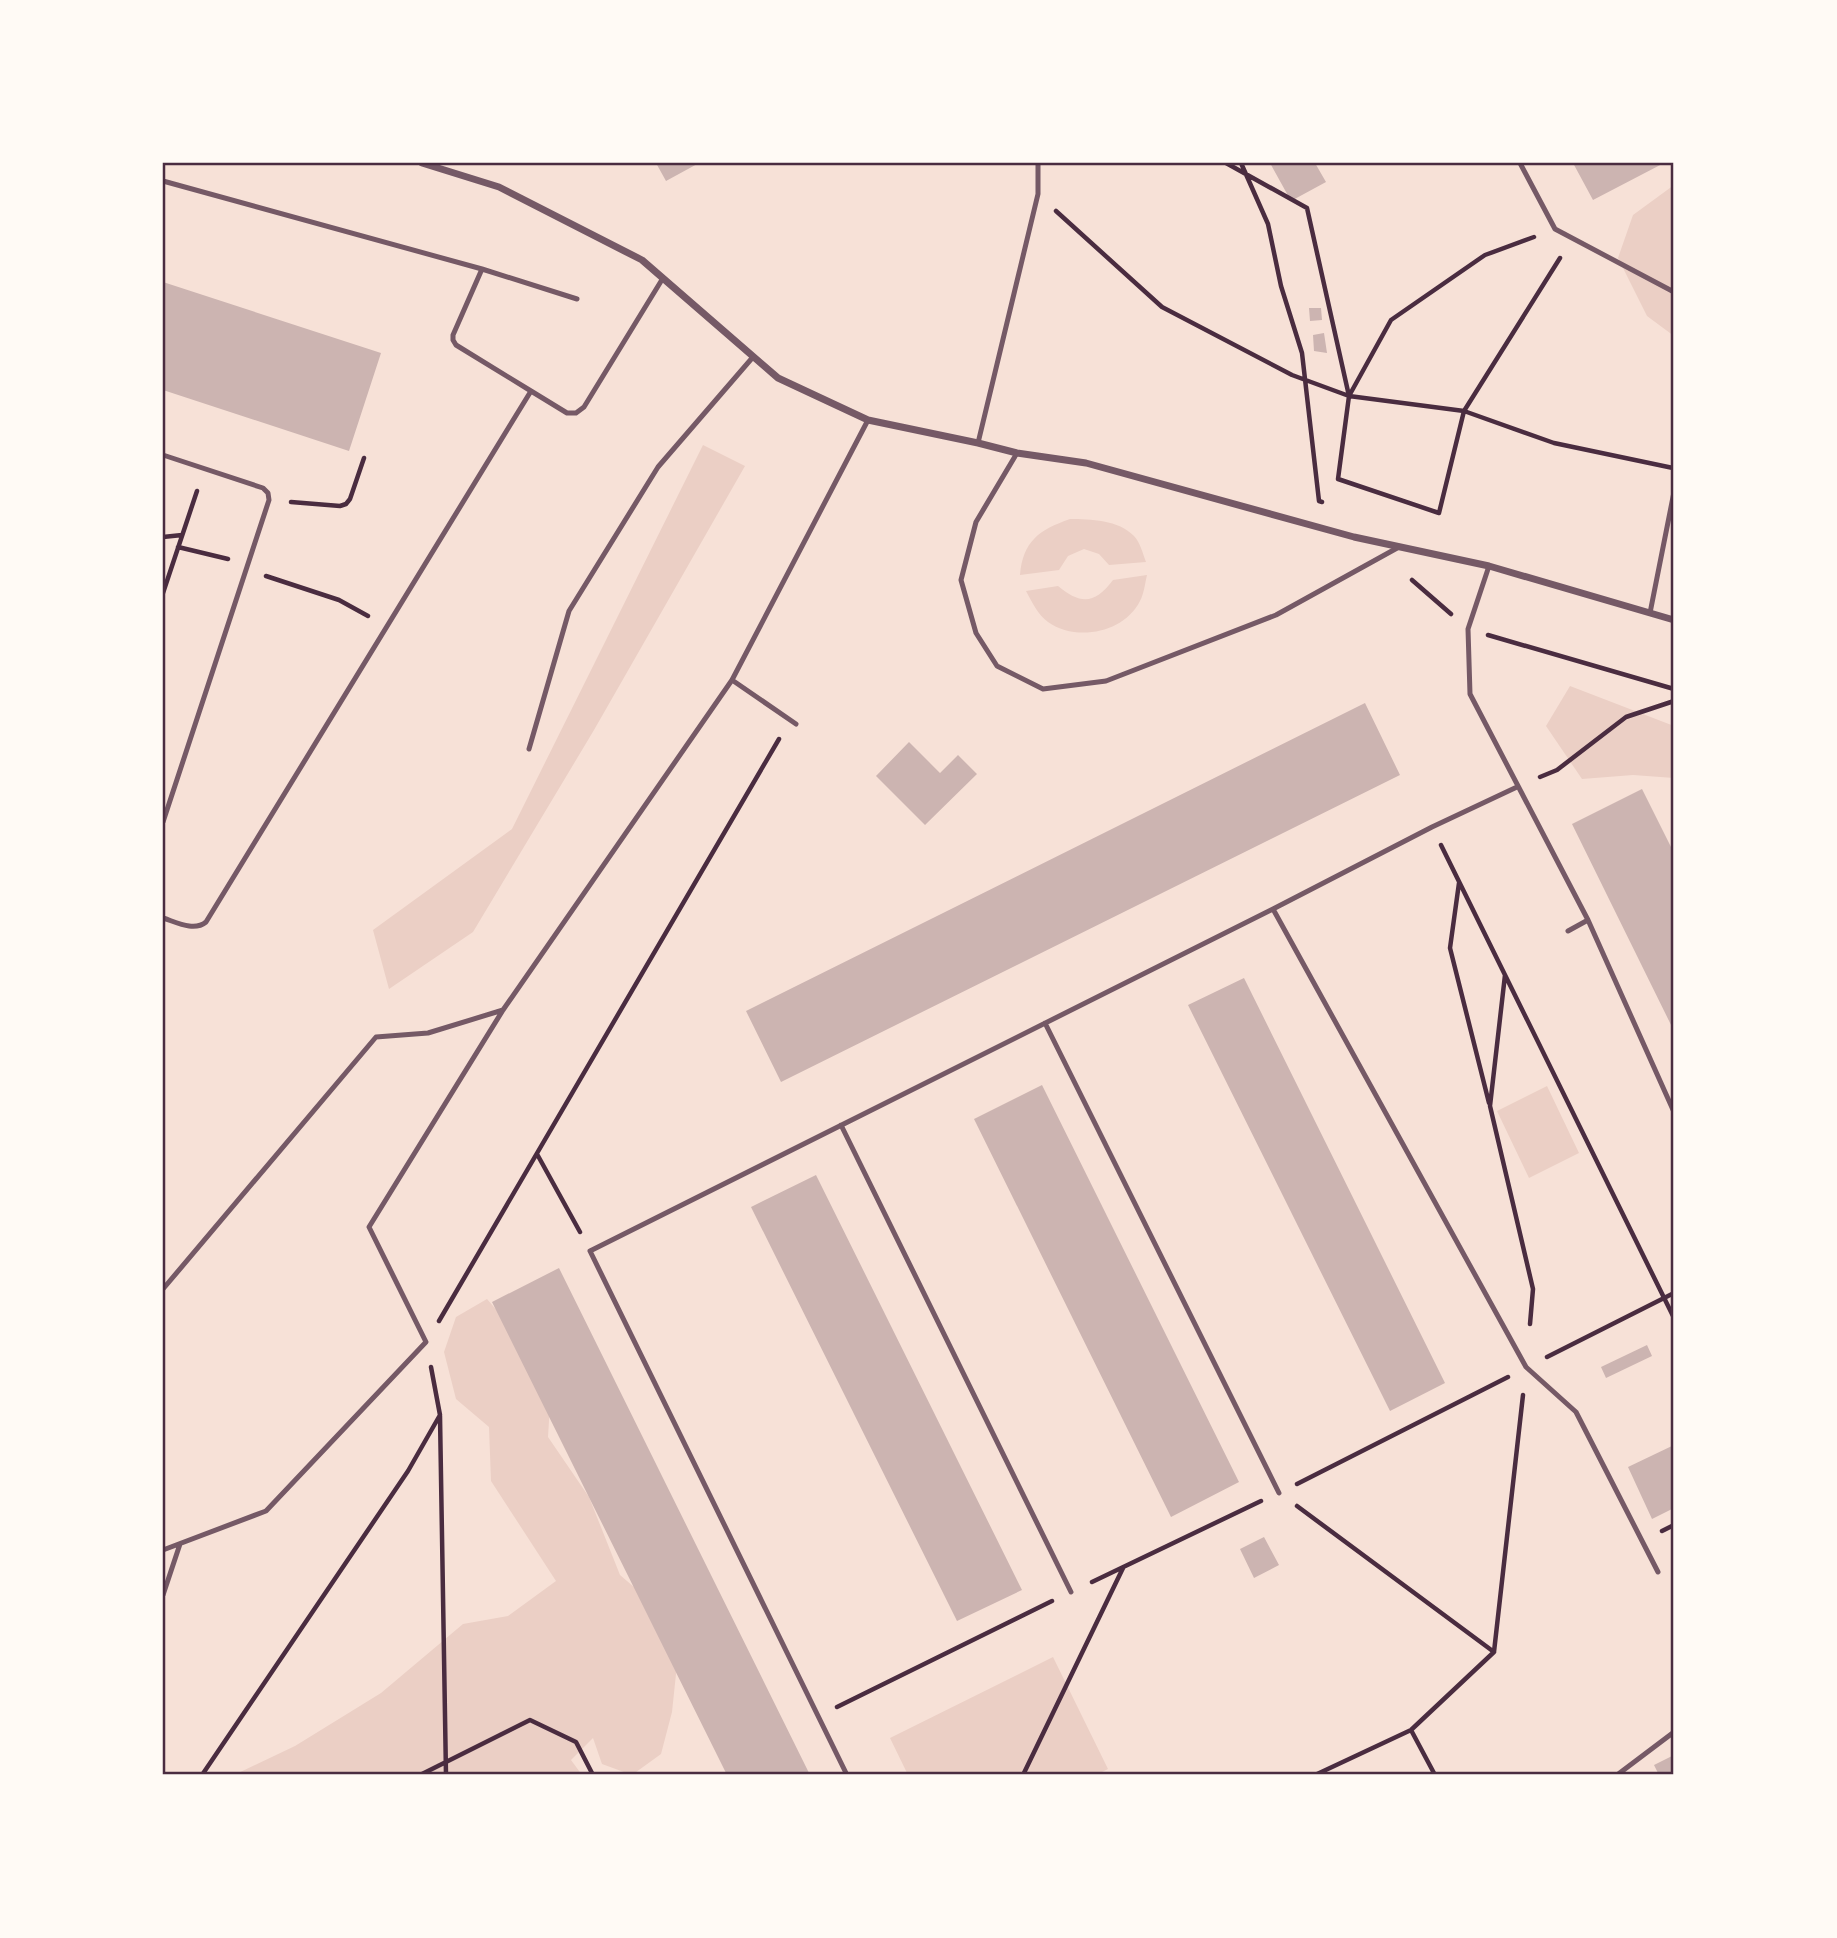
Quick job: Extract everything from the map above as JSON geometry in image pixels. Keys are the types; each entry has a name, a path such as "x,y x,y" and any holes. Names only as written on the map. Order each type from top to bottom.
{"street":[{"path":"422,163 499,187 642,260 778,378 868,421 1017,453 1086,463 1354,537 1489,566 1674,620"}],"lane":[{"path":"978,443 1038,194 1038,163"},
{"path":"1520,163 1555,229 1674,292"},
{"path":"163,181 482,269 577,299"},
{"path":"482,269 453,340 456,345 567,413 576,413 584,407 663,278"},
{"path":"529,749 569,611 659,467 753,357"},
{"path":"163,918 193,927 200,927 206,922 531,391"},
{"path":"163,1550 267,1511 426,1342 369,1227 503,1010 732,680 868,421"},
{"path":"1017,453 976,522 961,580 976,633 997,666 1042,690 1106,681 1276,615 1399,547"},
{"path":"163,455 263,488 268,493 269,500 163,822"},
{"path":"1650,613 1674,492"},
{"path":"1489,566 1468,629 1470,694 1517,787 1546,835 1588,920 1674,1112"},
{"path":"732,680 796,724"},
{"path":"847,1775 590,1251 1432,827 1517,787"},
{"path":"1273,909 1526,1367 1576,1412 1658,1572"},
{"path":"1567,931 1588,920"},
{"path":"163,1289 376,1037 428,1033 503,1010"},
{"path":"1045,1023 1279,1493"},
{"path":"841,1125 1071,1592"},
{"path":"163,1595 180,1544"},
{"path":"1617,1775 1674,1732"}],"path":[{"path":"1226,163 1307,208 1349,397 1338,479 1439,513 1464,411 1572,238"},
{"path":"1241,163 1268,224 1280,285 1302,353 1319,501 1332,504"},
{"path":"1038,194 1162,307 1304,379 1349,397 1464,411 1553,443 1674,468"},
{"path":"1349,397 1391,320 1485,255 1555,229"},
{"path":"269,500 340,506 346,504 364,458"},
{"path":"163,593 204,468"},
{"path":"163,537 182,536"},
{"path":"178,547 247,567 339,600 387,627"},
{"path":"1412,580 1468,629 1674,689"},
{"path":"1517,787 1557,770 1626,717 1674,701"},
{"path":"446,1775 440,1415 426,1342 790,720"},
{"path":"1432,827 1674,1318"},
{"path":"1460,882 1450,948 1490,1106"},
{"path":"537,1153 590,1251"},
{"path":"818,1716 1279,1493 1674,1293"},
{"path":"202,1775 408,1471 440,1415"},
{"path":"1279,1493 1494,1652"},
{"path":"1023,1775 1124,1567"},
{"path":"420,1775 530,1720 576,1742 593,1775"},
{"path":"1315,1775 1411,1730 1435,1775"}],"shaded area":[{"path":"1674,185 1674,336 1647,316 1618,258 1633,215"},
{"path":"703,445 745,466 594,730 473,932 389,989 373,930 512,829"},
{"path":"1070,519 1104,522 1128,531 1138,541 1146,562 1109,565 1099,554 1084,549 1068,556 1059,570 1020,575 1025,553 1034,538"},
{"path":"1147,575 1141,598 1133,612 1111,627 1085,633 1072,632 1048,622 1038,612 1026,591 1058,586 1074,596 1087,599 1100,594 1113,580"},
{"path":"1570,686 1674,726 1674,778 1633,775 1582,779 1546,726"},
{"path":"1547,1086 1579,1153 1529,1178 1497,1111"},
{"path":"487,1299 512,1328 550,1404 548,1437 589,1497 620,1575 648,1599 678,1655 672,1712 661,1754 632,1775 602,1764 593,1738 571,1760 582,1775 234,1775 295,1746 381,1693 463,1624 508,1616 556,1581 491,1481 489,1427 456,1399 444,1352 456,1317"},
{"path":"1053,1657 1108,1769 1096,1775 908,1775 890,1738"}],"building":[{"path":"656,163 699,163 666,181"},
{"path":"1270,163 1315,163 1326,182 1291,201"},
{"path":"1573,163 1664,163 1593,200"},
{"path":"163,282 381,353 349,451 163,390"},
{"path":"1309,308 1321,308 1322,320 1310,321"},
{"path":"1324,333 1327,353 1314,351 1313,335"},
{"path":"1365,703 1400,775 781,1082 746,1011"},
{"path":"909,742 940,773 958,755 977,774 925,825 876,776"},
{"path":"1642,789 1674,853 1674,1031 1572,824"},
{"path":"1244,978 1445,1383 1390,1411 1188,1005"},
{"path":"1042,1085 1239,1482 1171,1517 974,1119"},
{"path":"816,1175 1022,1590 957,1621 751,1207"},
{"path":"559,1268 810,1775 727,1775 492,1302"},
{"path":"1647,1345 1652,1356 1606,1378 1601,1367"},
{"path":"1674,1445 1674,1508 1652,1519 1628,1467"},
{"path":"1264,1537 1279,1565 1254,1578 1240,1549"},
{"path":"1674,1755 1674,1775 1659,1775 1654,1765"}]}
